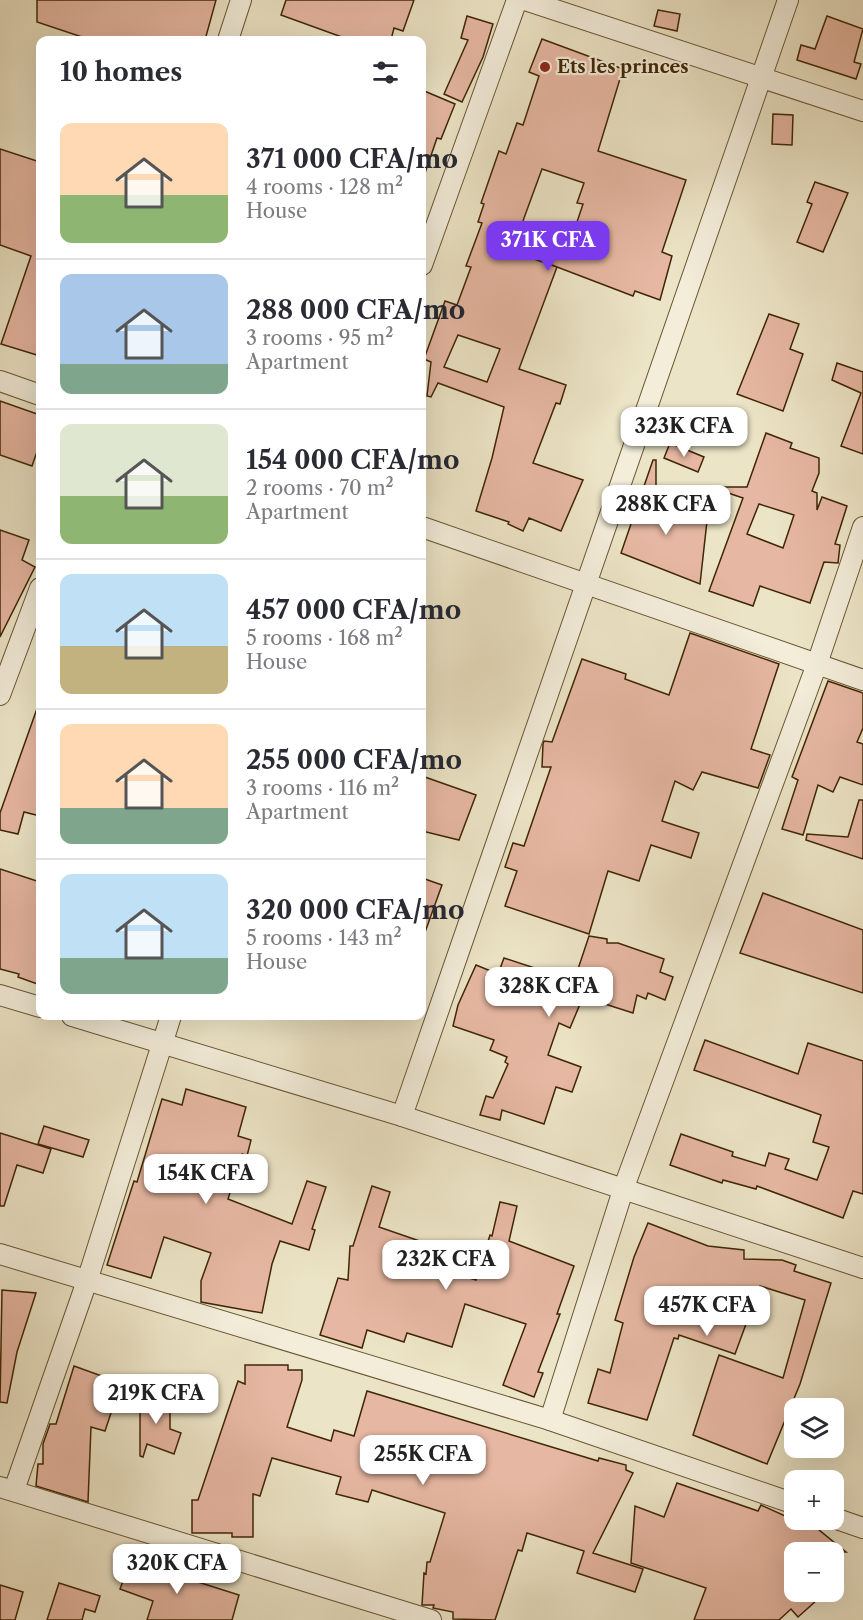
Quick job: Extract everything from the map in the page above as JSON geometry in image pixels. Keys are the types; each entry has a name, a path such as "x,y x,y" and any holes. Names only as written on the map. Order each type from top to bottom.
{"street":[{"path":"229,36 241,0"},
{"path":"426,254 517,0"},
{"path":"525,0 863,111"},
{"path":"402,1116 789,0"},
{"path":"0,381 36,394"},
{"path":"550,1420 624,1187 817,664 863,527"},
{"path":"426,528 863,680"},
{"path":"0,695 36,599"},
{"path":"0,995 36,1005"},
{"path":"87,1020 163,1041 402,1116 624,1187 863,1268"},
{"path":"170,1020 87,1281 7,1488 431,1620"},
{"path":"0,1254 550,1420 784,1500"},
{"path":"844,1521 863,1528"}],"building":[{"path":"37,0 216,0 206,36 79,36 37,22"},
{"path":"286,0 414,0 403,31 394,28 392,36 339,36 281,15"},
{"path":"658,10 680,14 677,31 654,26"},
{"path":"467,16 493,24 483,57 462,102 444,94 468,40 461,38"},
{"path":"827,16 863,29 854,62 861,64 856,79 797,60 801,45 815,49"},
{"path":"542,39 623,69 598,151 686,180 662,252 672,256 660,300 635,291 633,296 544,262 553,234 571,240 583,204 577,203 584,183 542,169 524,218 514,252 557,267 519,369 566,385 560,404 556,403 533,463 583,480 561,531 529,518 523,531 508,524 509,522 476,511 504,407 438,383 431,397 427,396 431,362 426,360 426,353 445,301 457,305 471,267 466,266 482,223 478,222 484,204 481,203 499,151 506,154 517,123 523,125 539,76 529,72","holes":["458,335 500,349 487,382 444,367"]},
{"path":"426,92 455,104 441,139 437,138 426,170"},
{"path":"773,114 793,115 792,145 772,144"},
{"path":"0,149 36,161 36,355 1,344 31,256 0,245"},
{"path":"815,182 848,193 823,252 797,242 812,204 807,202"},
{"path":"769,314 799,324 790,349 803,354 783,411 737,394"},
{"path":"837,363 863,372 863,454 841,446 861,393 832,380"},
{"path":"0,401 36,414 36,454 32,466 0,455"},
{"path":"766,433 792,443 790,448 819,458 819,473 812,491 817,493 817,510 822,497 847,506 835,544 840,545 838,563 824,562 810,603 760,586 753,606 709,591 743,498 719,490 719,487 747,487","holes":["759,504 794,515 783,548 747,534"]},
{"path":"670,443 704,457 698,472 664,458"},
{"path":"653,460 656,460 656,504 707,521 700,584 621,553"},
{"path":"0,530 29,540 22,560 35,567 0,637"},
{"path":"690,633 779,664 751,749 770,755 758,788 702,772 693,790 675,781 662,821 699,833 691,858 651,845 639,881 608,871 589,934 505,906 517,871 505,867 513,843 524,846 551,767 542,767 543,744 544,741 552,742 582,659 626,674 625,679 669,695"},
{"path":"828,681 863,693 863,728 857,742 863,744 863,785 840,777 833,792 818,785 803,835 782,829 798,780 792,777"},
{"path":"36,711 36,815 24,812 18,834 0,830 0,813"},
{"path":"426,777 476,795 459,840 426,832"},
{"path":"859,800 863,800 863,859 806,840 807,834 848,837"},
{"path":"0,869 36,881 36,984 18,977 19,974 0,969"},
{"path":"426,879 442,885 426,929"},
{"path":"763,893 863,930 863,993 740,953"},
{"path":"589,936 607,939 607,943 618,943 664,959 660,972 673,977 665,1000 648,993 646,999 637,995 633,1013 583,997 570,1028 559,1023 548,1055 581,1067 572,1092 556,1087 544,1124 502,1110 500,1120 480,1115 486,1096 493,1098 508,1064 505,1062 507,1057 490,1050 494,1040 453,1026 458,1005 476,965 498,974 504,958 574,981"},
{"path":"705,1040 798,1074 808,1043 863,1061 863,1194 853,1191 843,1218 757,1186 756,1189 723,1180 722,1183 670,1165 681,1134 733,1152 732,1156 765,1166 769,1153 789,1159 785,1169 817,1180 829,1147 813,1142 821,1115 694,1070"},
{"path":"186,1089 246,1107 238,1136 251,1140 247,1156 242,1154 228,1199 292,1224 307,1181 326,1187 312,1229 315,1230 309,1250 280,1241 272,1264 262,1313 201,1302 201,1281 211,1253 164,1237 151,1278 107,1265 134,1181 137,1182 162,1099 182,1105"},
{"path":"44,1126 89,1140 83,1157 38,1144"},
{"path":"0,1133 51,1149 43,1173 17,1165 4,1206 0,1206"},
{"path":"372,1186 390,1192 379,1227 437,1247 431,1266 476,1280 490,1235 492,1236 500,1202 517,1206 509,1241 574,1266 557,1314 560,1314 538,1372 543,1373 534,1397 503,1385 526,1324 465,1304 452,1347 407,1333 404,1342 367,1330 362,1348 320,1335 338,1278 348,1280 350,1246 353,1246"},
{"path":"648,1223 708,1246 744,1250 744,1259 782,1260 796,1265 794,1271 831,1283 800,1384 794,1398 784,1398 784,1423 767,1464 693,1435 719,1355 783,1378 805,1300 760,1286 735,1354 679,1335 678,1339 674,1338 647,1420 588,1403 598,1369 610,1373 623,1323 615,1320 634,1257"},
{"path":"2,1290 36,1293 17,1352 7,1403 0,1402"},
{"path":"245,1365 288,1365 288,1370 302,1370 302,1380 287,1427 331,1441 334,1430 354,1436 367,1391 598,1461 599,1458 626,1465 626,1470 633,1473 593,1553 643,1569 635,1592 577,1573 584,1551 527,1533 522,1551 518,1550 495,1620 453,1619 453,1612 433,1608 434,1605 422,1605 424,1573 426,1574 427,1562 430,1562 445,1513 372,1490 368,1502 336,1494 341,1477 272,1458 260,1496 253,1494 253,1537 232,1537 232,1533 192,1533 192,1500 198,1500 238,1381 245,1384"},
{"path":"74,1366 121,1383 105,1431 91,1427 88,1502 36,1486 38,1464 43,1464 43,1444 50,1424 56,1424"},
{"path":"140,1390 163,1397 158,1411 170,1411 170,1429 181,1433 174,1454 147,1444 143,1457 140,1456"},
{"path":"677,1483 758,1511 761,1505 784,1515 784,1530 819,1530 834,1542 784,1542 784,1602 815,1602 798,1617 791,1609 779,1620 694,1620 706,1588 631,1563 635,1506 664,1517"},
{"path":"132,1557 158,1566 157,1569 239,1595 232,1620 147,1620 153,1601 120,1589"},
{"path":"59,1583 100,1596 95,1612 85,1609 82,1620 47,1620"},
{"path":"0,1585 23,1592 15,1620 0,1620"}],"place":[{"name":"Ets les princes","path":"545,67"}]}
